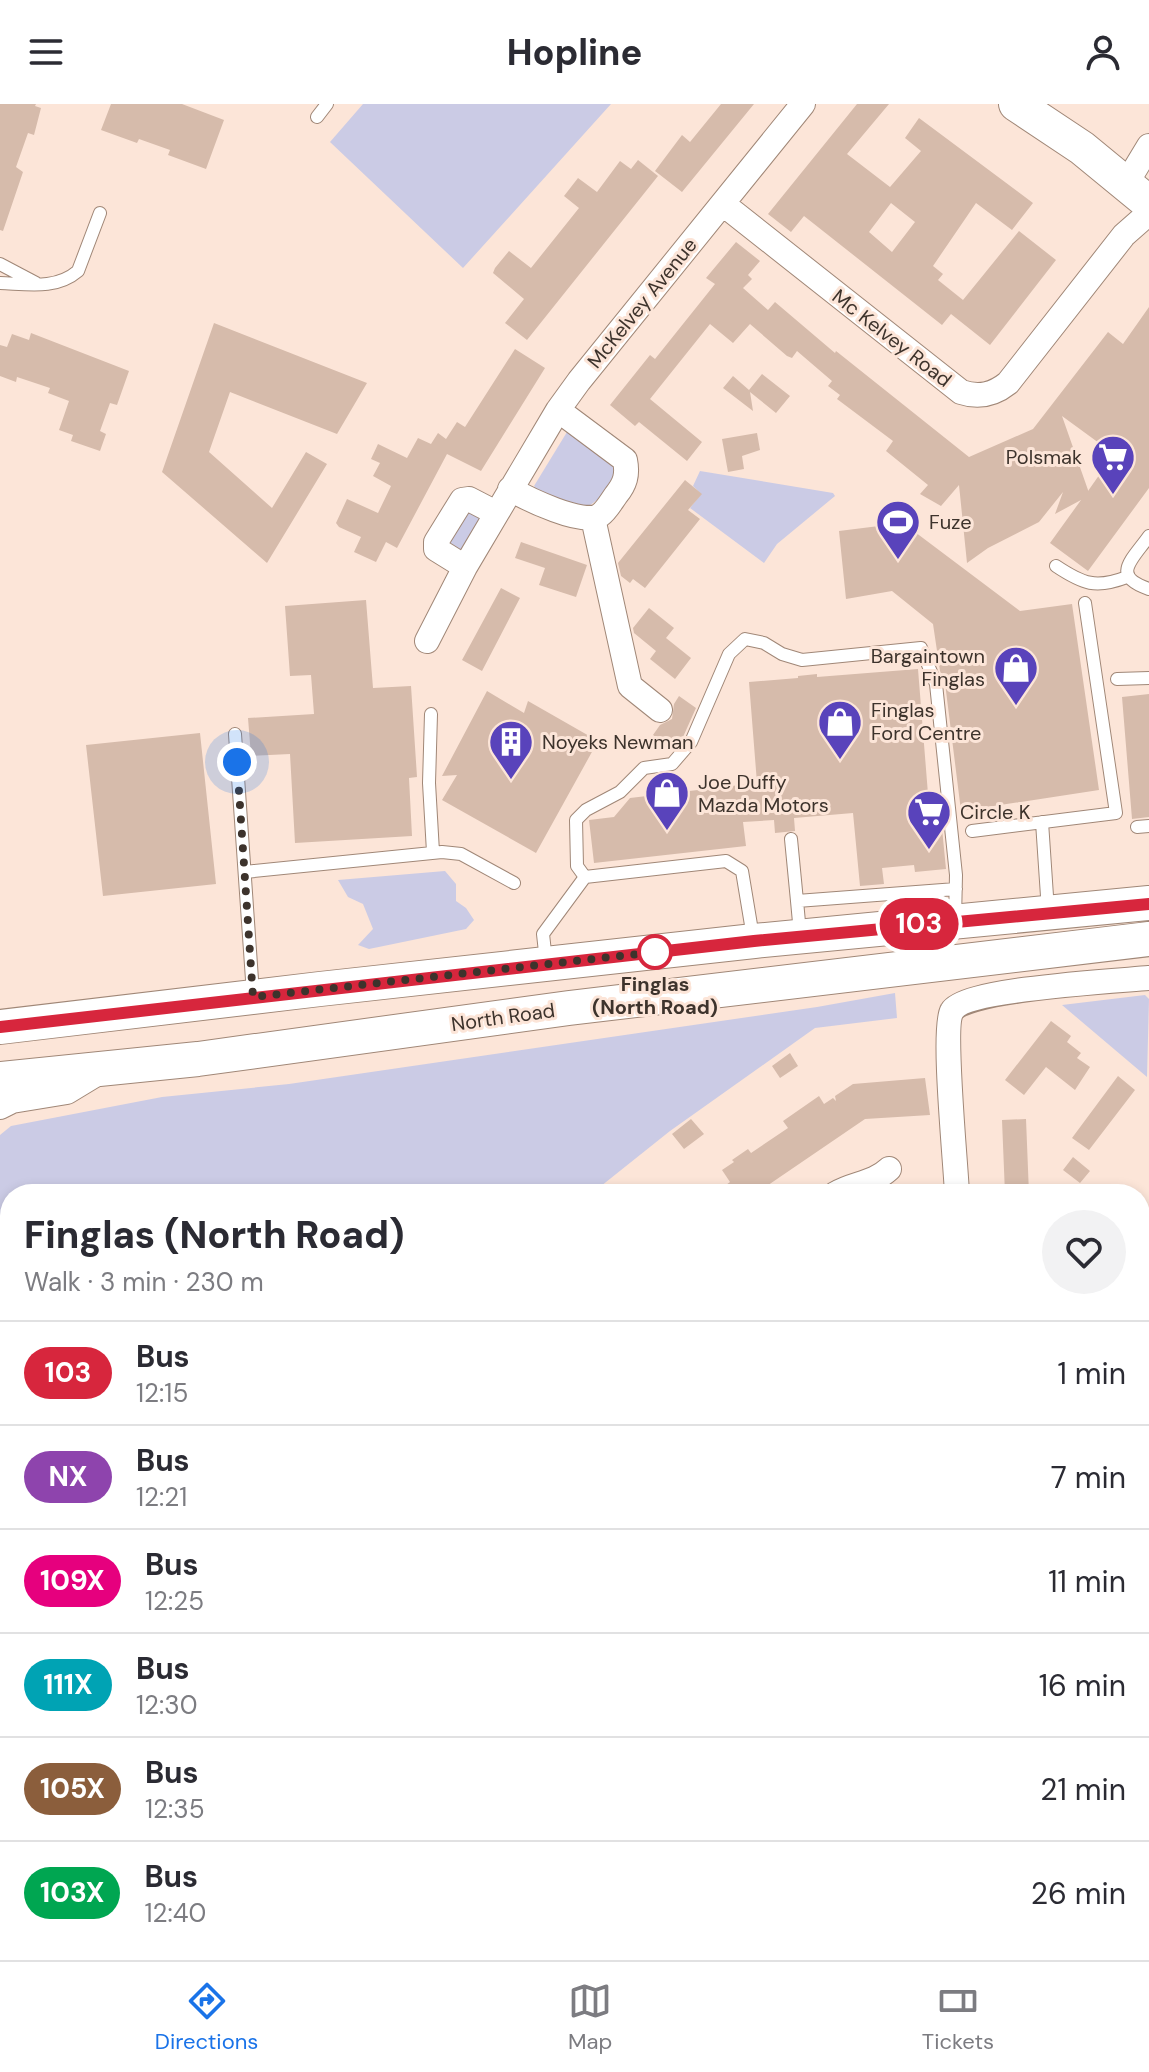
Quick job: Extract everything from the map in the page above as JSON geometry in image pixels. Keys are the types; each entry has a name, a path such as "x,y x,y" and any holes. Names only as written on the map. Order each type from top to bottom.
{"main road":[{"path":"1016,104 1082,148 1138,193"},
{"path":"0,1027 800,936 955,905 1048,912 1149,903"},
{"name":"North Road","path":"0,1079 106,1069 873,970 1149,939"}],"street":[{"name":"McKelvey Avenue","path":"427,641 465,567 558,410 803,104"},
{"path":"1138,193 1149,146"},
{"name":"Mc Kelvey Road","path":"723,204 961,392 972,396 997,392 1008,383 1124,235 1149,213"},
{"path":"510,489 578,517 593,518 601,515 623,486 625,460 558,410"},
{"path":"465,567 436,549 436,542 457,504 469,499 496,513"},
{"path":"593,518 630,686 660,710"},
{"path":"956,1184 949,1054 949,1018 953,1008 963,1000 992,994 1149,978"},
{"path":"0,1107 12,1101 67,1092 106,1069"},
{"path":"861,1184 889,1169"}],"lane":[{"path":"317,117 327,104"},
{"path":"0,283 59,282 78,271 100,213"},
{"path":"0,264 39,284"},
{"path":"1149,536 1127,568 1127,577 1132,583 1149,589"},
{"path":"1056,566 1077,580 1106,585 1127,577"},
{"path":"972,831 1116,813 1085,603"},
{"path":"585,877 577,866 576,820 586,810 620,792 644,768 672,764 691,742 729,654 745,639 764,643 782,654 802,660 921,648 936,684 955,905 797,901"},
{"path":"1117,679 1149,678"},
{"path":"431,714 429,783 433,852"},
{"path":"235,734 253,997"},
{"path":"1042,822 1048,912"},
{"path":"791,839 800,936"},
{"path":"245,872 433,852 461,854 514,883"},
{"path":"547,964 543,934 585,877 726,861 742,871 754,941"}],"shaded area":[{"path":"363,104 611,104 463,268 330,142"},
{"path":"567,432 583,438 614,467 610,486 586,508 539,493 534,486"},
{"path":"700,471 833,493 835,496 777,544 764,563 690,508 701,494 693,486"},
{"path":"468,510 482,519 464,550 455,551 447,545"},
{"path":"445,871 456,884 456,901 466,908 474,920 466,929 369,949 358,945 373,929 363,904 348,897 338,880"},
{"path":"895,993 897,1018 815,1028 670,1131 604,1184 0,1184 0,1135 11,1126 162,1097 289,1084"},
{"path":"1145,995 1149,999 1147,1077 1062,1005"}],"building":[{"path":"0,104 36,104 41,108 34,135 28,133 16,167 23,172 3,231 0,230"},
{"path":"111,104 182,104 224,120 206,169 168,155 170,150 139,139 137,143 101,130"},
{"path":"721,104 754,104 682,192 655,171 682,135 690,142"},
{"path":"857,104 889,104 847,154 890,187 921,151 905,138 919,118 1033,203 1012,230 976,203 933,266 943,274 938,280 963,300 1019,231 1056,260 990,345 951,314 942,325 804,216 791,232 768,214","holes":["891,203 915,222 892,252 869,232"]},
{"path":"638,160 658,176 527,340 505,323 524,299 493,273 495,268 509,251 531,268 579,208 564,196 578,178 597,192 620,161 631,169"},
{"path":"736,242 760,261 748,275 752,279 743,288 768,310 775,302 969,457 1033,429 1108,332 1123,344 1149,307 1149,488 1088,571 1050,543 1081,500 1055,514 1063,492 1039,522 988,548 967,563 959,485 941,506 920,494 928,485 886,451 893,441 837,399 840,395 828,386 832,381 797,351 792,358 787,356 750,324 733,343 710,324 650,399 702,442 687,461 639,422 635,426 610,405 650,355 655,359 715,284 706,278","holes":["1062,416 1114,454 1088,491"]},
{"path":"214,323 367,383 337,434 230,392 209,452 272,508 306,452 327,464 267,563 162,472"},
{"path":"31,333 129,371 117,405 110,403 100,431 106,434 100,451 71,441 73,435 59,430 69,401 48,393 50,388 17,377 16,382 0,376 0,345 7,347 12,334 29,340"},
{"path":"515,349 545,368 481,471 447,454 397,548 386,542 376,562 354,552 361,537 336,523 347,499 378,513 391,486 373,476 380,463 371,459 378,444 407,458 418,438 431,444 438,433 446,439 457,422 465,427"},
{"path":"762,374 790,396 776,413 750,392 753,411 723,388 733,376 749,390"},
{"path":"757,433 760,450 742,456 744,469 728,472 722,439"},
{"path":"685,480 702,494 688,510 700,519 645,588 633,579 630,583 621,576 618,563"},
{"name":"Bargaintown Finglas","path":"903,523 1020,611 1072,604 1099,790 961,811 945,683 940,671 933,624 892,591 846,599 839,531"},
{"path":"521,542 587,565 576,597 539,585 545,568 515,558"},
{"path":"501,588 520,598 482,671 462,660"},
{"path":"366,600 373,688 411,686 417,777 409,778 412,836 295,843 290,754 251,756 248,718 314,714 311,675 290,676 285,606"},
{"path":"649,608 674,628 666,638 691,658 675,679 650,659 656,651 634,633 633,628"},
{"name":"Finglas Ford Centre","path":"918,669 930,819 941,818 946,869 915,872 914,865 882,868 884,884 860,886 853,813 794,818 795,831 775,833 774,820 743,822 746,846 594,863 589,820 614,817 630,798 757,783 749,682 817,674 817,677"},
{"name":"Noyeks Newman","path":"487,691 524,713 528,701 598,741 536,853 442,800 457,775 442,776"},
{"path":"1149,694 1149,817 1132,819 1122,697"},
{"path":"679,696 696,708 683,737 673,749 653,735 660,725 672,719 674,704"},
{"path":"200,733 216,884 103,896 86,745"},
{"path":"1051,1021 1071,1036 1067,1042 1081,1053 1077,1058 1090,1067 1075,1090 1046,1067 1024,1095 1005,1080"},
{"path":"790,1053 798,1066 780,1078 772,1066"},
{"path":"1118,1076 1135,1090 1089,1150 1072,1138"},
{"path":"925,1078 930,1115 865,1119 770,1184 727,1184 730,1182 722,1170 734,1162 732,1160 748,1149 751,1153 788,1128 783,1121 819,1096 824,1104 833,1098 836,1101 835,1096 853,1084"},
{"path":"691,1119 704,1134 684,1149 672,1134"},
{"path":"1026,1119 1029,1184 1005,1184 1002,1120"},
{"path":"1073,1157 1090,1171 1080,1183 1063,1170"}],"bus line":[{"name":"103","path":"0,1027 754,941 1149,904"}],"place":[{"name":"Polsmak","path":"1113,496"},
{"name":"Fuze","path":"898,561"},
{"name":"Bargaintown Finglas","path":"1016,707"},
{"name":"Finglas Ford Centre","path":"840,761"},
{"name":"Noyeks Newman","path":"511,781"},
{"name":"Joe Duffy Mazda Motors","path":"667,832"},
{"name":"Circle K","path":"929,851"},
{"name":"Finglas (North Road)","path":"655,952"}],"route":[{"path":"237,762 253,997 665,951 655,952"}]}
